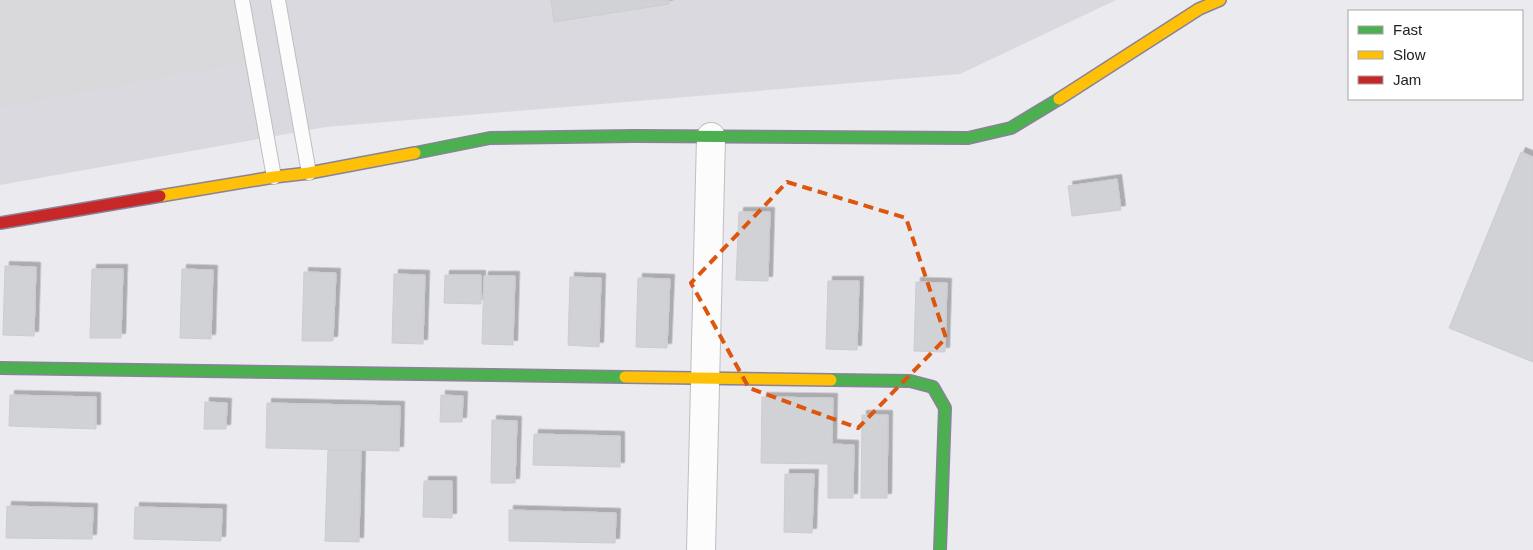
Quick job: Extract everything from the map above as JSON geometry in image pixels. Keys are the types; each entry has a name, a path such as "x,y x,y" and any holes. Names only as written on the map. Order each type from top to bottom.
{"street":[{"path":"0,222 274,177 309,173 490,138 634,136 968,138 1011,128 1082,85 1199,9 1220,0"},
{"path":"701,550 711,137"},
{"path":"0,368 910,381 933,388 945,408 940,550"}],"lane":[{"path":"242,0 274,177"},
{"path":"278,0 309,173"}],"highlighted area":[{"path":"787,182 906,218 946,338 858,428 749,388 691,283"}],"shaded area":[{"path":"0,0 1116,0 960,74 326,127 0,185"},
{"path":"0,0 239,0 247,62 0,107"}],"building":[{"path":"551,0 668,0 669,4 554,22"},
{"path":"1521,152 1533,157 1533,362 1449,328"},
{"path":"1117,179 1121,210 1072,216 1068,186"},
{"path":"739,212 770,212 768,281 736,280"},
{"path":"5,266 36,267 34,336 3,335"},
{"path":"92,269 123,269 121,338 90,338"},
{"path":"182,269 213,270 211,339 180,338"},
{"path":"304,272 336,273 333,341 302,341"},
{"path":"394,274 425,275 423,344 392,343"},
{"path":"445,275 481,275 481,304 444,303"},
{"path":"484,276 515,276 513,345 482,344"},
{"path":"570,277 601,278 599,347 568,345"},
{"path":"638,278 670,279 667,348 636,347"},
{"path":"828,281 859,281 857,350 826,349"},
{"path":"916,282 947,283 945,352 914,351"},
{"path":"10,395 96,397 96,429 9,426"},
{"path":"441,395 463,396 462,422 440,422"},
{"path":"762,397 833,398 832,444 854,445 853,498 828,498 828,464 761,463"},
{"path":"205,402 227,403 226,429 204,429"},
{"path":"267,403 400,406 399,451 266,448"},
{"path":"862,415 888,415 887,498 861,498"},
{"path":"492,420 517,421 515,483 491,483"},
{"path":"534,434 620,436 620,467 533,465"},
{"path":"328,450 361,450 359,542 325,541"},
{"path":"785,474 814,474 812,533 784,532"},
{"path":"424,481 452,481 452,518 423,517"},
{"path":"7,506 93,508 92,539 6,538"},
{"path":"135,507 222,509 221,541 134,539"},
{"path":"509,510 616,513 615,543 509,541"}],"traffic: fast":[{"path":"415,153 490,138 634,136 968,138 1011,128 1059,99"},
{"path":"0,368 625,377"},
{"path":"831,380 910,381 933,387 945,408 940,550"}],"traffic: slow":[{"path":"1059,99 1199,9 1220,0"},
{"path":"160,196 309,173 415,153"},
{"path":"625,377 831,380"}],"traffic: jam":[{"path":"0,223 160,196"}]}
